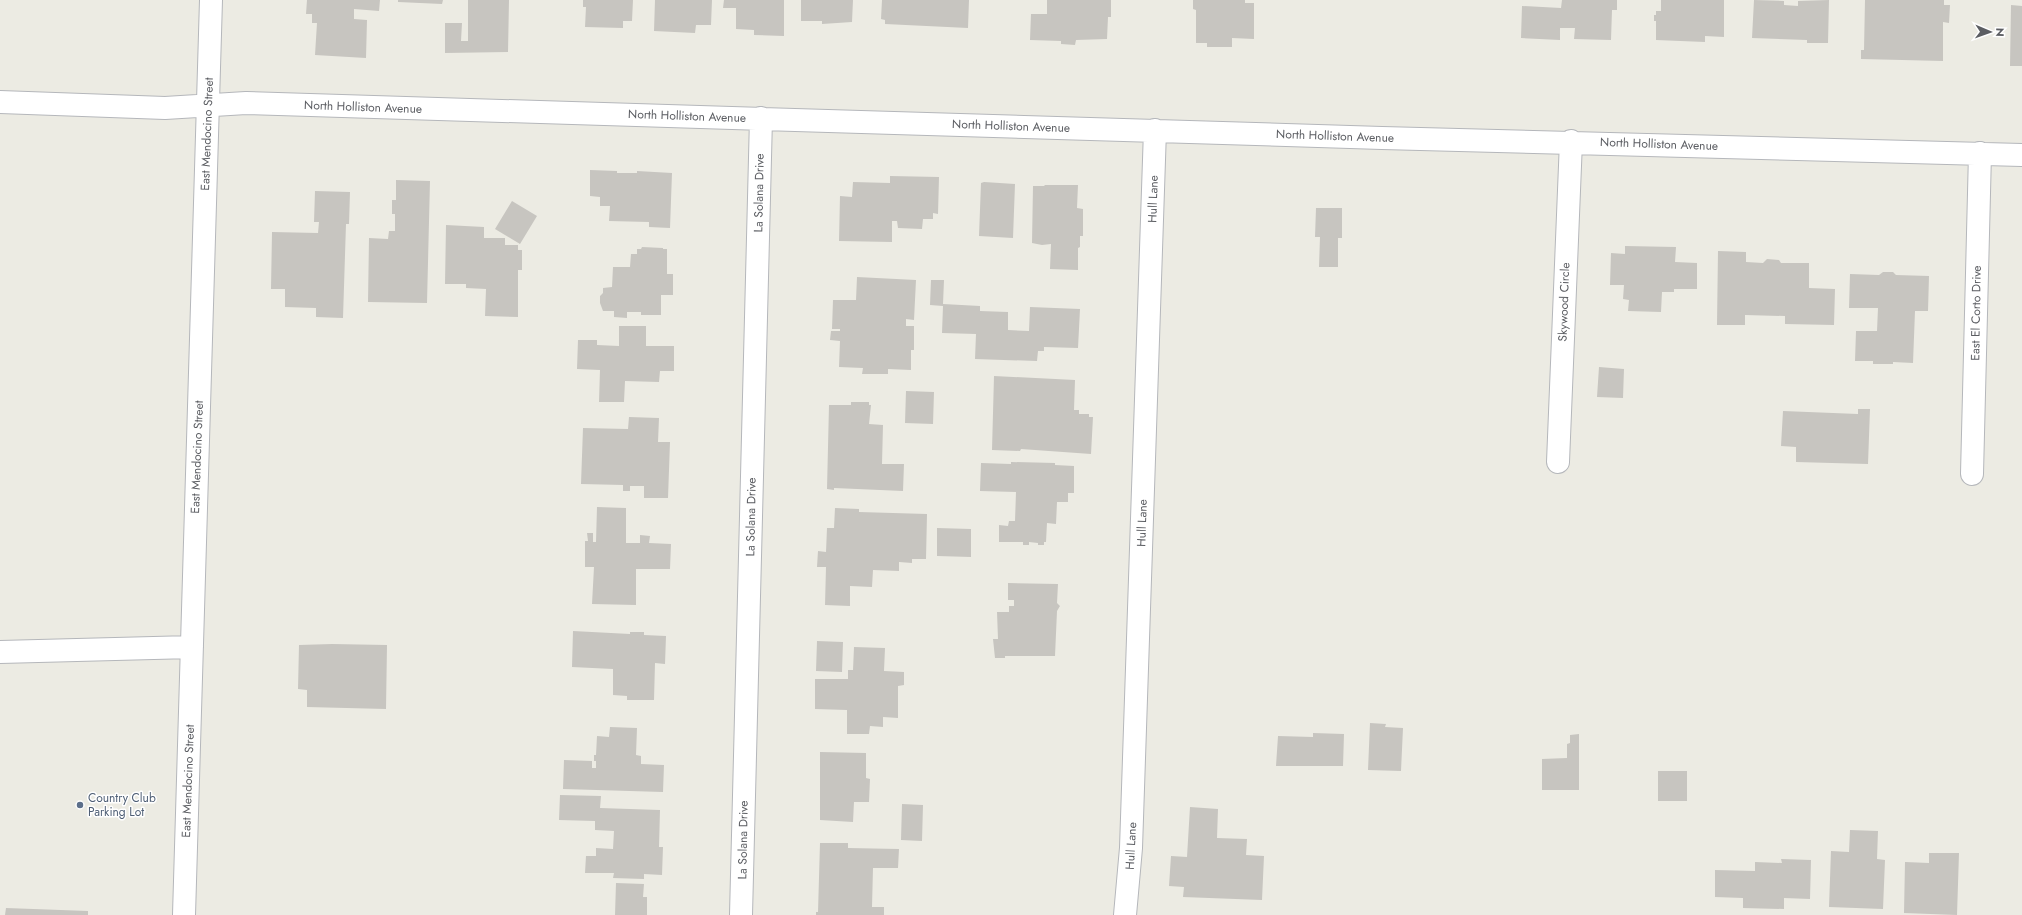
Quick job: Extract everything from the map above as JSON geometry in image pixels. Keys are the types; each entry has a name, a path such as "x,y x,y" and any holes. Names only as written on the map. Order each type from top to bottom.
{"street":[{"name":"East Mendocino Street","path":"184,915 211,0"},
{"name":"North Holliston Avenue","path":"0,102 165,108 246,103 1382,138 1571,141 2022,154"},
{"name":"La Solana Drive","path":"741,915 761,118"},
{"name":"Hull Lane","path":"1124,915 1131,848 1155,130"},
{"name":"Skywood Circle","path":"1558,462 1571,141"},
{"name":"East El Corto Drive","path":"1972,474 1980,153"},
{"path":"0,652 192,647"}],"building":[{"path":"307,0 380,0 379,11 354,9 354,19 367,20 366,58 315,55 317,23 312,23 312,14 306,14"},
{"path":"398,0 443,0 442,4 398,2"},
{"path":"468,0 509,0 508,52 445,53 445,23 462,23 461,41 468,41"},
{"path":"583,0 633,0 632,21 623,21 623,28 585,27 586,7 583,7"},
{"path":"655,0 712,0 711,25 696,25 695,33 654,31"},
{"path":"724,0 784,0 784,36 754,35 754,30 736,29 736,8 723,8"},
{"path":"801,0 853,0 852,22 822,24 822,21 801,21"},
{"path":"882,0 969,0 968,28 885,24 885,20 881,19"},
{"path":"1047,0 1111,0 1111,17 1108,17 1107,39 1076,40 1075,45 1061,44 1061,41 1030,40 1031,14 1047,14"},
{"path":"1193,0 1245,0 1245,3 1254,3 1254,39 1232,38 1232,47 1207,47 1207,43 1196,43 1196,10 1193,9"},
{"path":"1562,0 1617,0 1617,10 1612,10 1611,40 1574,39 1575,28 1560,28 1560,40 1521,38 1522,6 1561,8"},
{"path":"1661,0 1724,0 1724,37 1705,36 1705,42 1656,40 1656,21 1654,21 1654,15 1656,15 1656,11 1661,11"},
{"path":"1754,0 1784,1 1784,5 1798,6 1798,1 1829,0 1828,43 1807,43 1807,40 1752,38"},
{"path":"1865,0 1944,0 1944,5 1950,5 1949,23 1943,22 1943,61 1861,59 1861,50 1864,50"},
{"path":"2011,5 2022,6 2022,66 2010,66"},
{"path":"590,170 617,171 617,173 637,173 637,171 672,173 670,228 649,227 649,222 609,221 610,206 600,206 600,197 590,196"},
{"path":"890,176 939,177 938,214 933,213 933,219 923,219 922,229 898,228 897,221 892,221 892,242 839,241 840,196 852,197 853,182 890,183"},
{"path":"396,180 430,181 427,303 368,302 369,238 388,239 389,231 395,231 395,214 392,214 392,200 396,200"},
{"path":"981,183 1015,184 1013,238 979,236"},
{"path":"1044,185 1078,185 1077,208 1083,209 1083,236 1080,236 1080,247 1078,248 1078,270 1050,269 1051,244 1042,245 1032,243 1033,186 1045,186"},
{"path":"315,191 350,192 349,224 346,224 343,318 316,317 316,308 285,307 285,289 271,289 272,232 318,233 319,222 314,222"},
{"path":"512,201 537,216 520,244 495,229"},
{"path":"1316,208 1342,208 1342,238 1338,238 1338,267 1319,267 1320,237 1315,237"},
{"path":"446,225 484,227 484,238 505,238 505,245 518,245 518,250 522,250 522,270 518,270 518,317 485,316 486,289 466,288 466,284 445,284"},
{"path":"1625,246 1676,247 1675,262 1697,263 1697,289 1674,289 1674,292 1662,292 1661,312 1628,311 1629,300 1623,299 1624,285 1610,285 1611,253 1625,254"},
{"path":"642,247 667,249 667,274 673,274 673,295 661,295 661,315 641,315 641,312 627,312 627,318 614,317 614,311 603,311 600,303 600,296 603,293 603,288 612,287 613,267 630,267 631,254 637,254 637,249 641,249"},
{"path":"1718,251 1746,252 1746,262 1763,263 1767,259 1779,260 1781,263 1809,263 1809,288 1835,289 1834,325 1785,324 1785,316 1745,315 1745,325 1717,325"},
{"path":"1883,272 1893,272 1896,275 1929,276 1928,311 1915,311 1913,363 1893,362 1893,364 1873,364 1873,361 1855,361 1856,331 1877,331 1878,308 1849,308 1850,274 1879,275"},
{"path":"857,277 916,280 914,320 906,319 906,326 914,326 914,350 911,350 911,370 888,369 888,374 862,374 863,368 839,367 840,341 830,340 831,331 840,331 840,329 832,329 833,300 856,300"},
{"path":"931,280 944,280 943,304 980,306 980,311 1008,312 1008,330 1029,331 1030,307 1080,309 1078,348 1044,347 1044,351 1038,351 1037,361 975,359 976,334 942,333 943,306 930,305"},
{"path":"619,326 646,326 646,346 674,346 674,371 660,371 659,382 625,381 624,402 599,402 600,370 577,369 578,340 597,340 597,345 619,346"},
{"path":"1599,367 1624,369 1623,398 1597,397"},
{"path":"994,376 1075,380 1074,410 1079,410 1079,414 1089,414 1089,417 1093,417 1091,454 1021,449 1020,451 992,450"},
{"path":"906,391 934,392 933,424 905,423"},
{"path":"851,402 869,402 869,405 871,405 869,424 883,425 882,464 904,464 903,491 827,489 829,405 851,405"},
{"path":"1858,409 1870,409 1868,464 1796,462 1796,447 1781,446 1783,411 1858,414"},
{"path":"629,417 659,418 658,442 670,442 668,498 644,498 644,486 630,486 630,491 623,491 623,485 581,484 583,428 628,429"},
{"path":"1011,462 1055,463 1055,465 1074,466 1074,493 1068,493 1068,502 1057,502 1056,524 1047,523 1046,542 1044,542 1044,545 1029,542 1029,545 1023,545 1023,542 999,542 999,525 1008,526 1009,521 1015,521 1016,492 980,491 981,463 1011,464"},
{"path":"597,507 626,508 626,543 640,543 640,535 650,536 649,543 671,544 670,569 636,569 636,605 592,604 594,567 585,567 585,541 588,541 587,533 593,533 593,542 596,542"},
{"path":"835,508 859,509 859,512 927,514 926,559 912,559 912,563 899,562 899,571 873,570 872,587 850,586 850,606 825,605 826,567 817,567 818,551 826,552 827,528 834,528"},
{"path":"937,528 971,529 971,557 937,556"},
{"path":"1008,583 1058,584 1057,603 1060,606 1057,611 1055,656 1005,656 1005,658 995,658 993,639 998,639 997,612 1009,612 1009,606 1014,606 1014,600 1008,600"},
{"path":"573,631 630,634 630,632 644,632 644,635 666,636 665,664 655,663 654,700 627,700 627,696 613,695 613,669 572,667"},
{"path":"817,641 843,642 842,672 816,671"},
{"path":"299,645 387,645 386,709 307,707 307,690 298,689"},
{"path":"854,647 885,648 884,671 904,672 904,685 898,686 898,718 883,717 883,727 870,726 869,734 847,734 847,710 815,709 815,679 848,679 848,670 853,670"},
{"path":"1370,723 1386,724 1385,727 1403,728 1401,771 1368,770"},
{"path":"610,727 637,728 636,755 641,756 641,764 664,765 663,792 563,789 564,760 592,761 592,768 596,768 594,755 596,755 597,736 609,737"},
{"path":"1313,733 1344,734 1343,766 1276,766 1278,736 1313,737"},
{"path":"1579,734 1579,790 1542,790 1542,759 1567,758 1567,744 1570,743 1570,735"},
{"path":"820,752 866,753 866,778 870,779 869,802 854,802 853,822 820,820"},
{"path":"1658,771 1687,771 1687,801 1658,801"},
{"path":"560,795 601,796 600,808 660,810 659,847 663,847 662,875 644,874 644,879 613,878 614,873 585,873 586,856 596,856 596,848 613,849 614,831 595,830 595,821 559,820"},
{"path":"902,804 923,805 922,841 901,840"},
{"path":"1190,807 1218,809 1217,838 1247,839 1246,855 1264,856 1262,900 1183,897 1184,887 1169,886 1171,856 1187,857"},
{"path":"1850,830 1878,831 1877,859 1885,860 1883,909 1829,907 1831,851 1849,852"},
{"path":"820,843 848,843 848,848 899,849 898,868 873,868 872,907 884,907 884,915 816,915 816,912 818,912"},
{"path":"1929,853 1959,853 1957,915 1904,913 1905,862 1929,863"},
{"path":"1781,859 1811,860 1810,899 1784,898 1784,909 1743,908 1743,898 1715,897 1715,870 1755,871 1755,862 1782,863"},
{"path":"616,883 644,884 643,897 647,897 647,915 615,915"},
{"path":"6,908 88,911 88,915 5,915"}],"place":[{"name":"Country Club Parking Lot","path":"80,805"}]}
